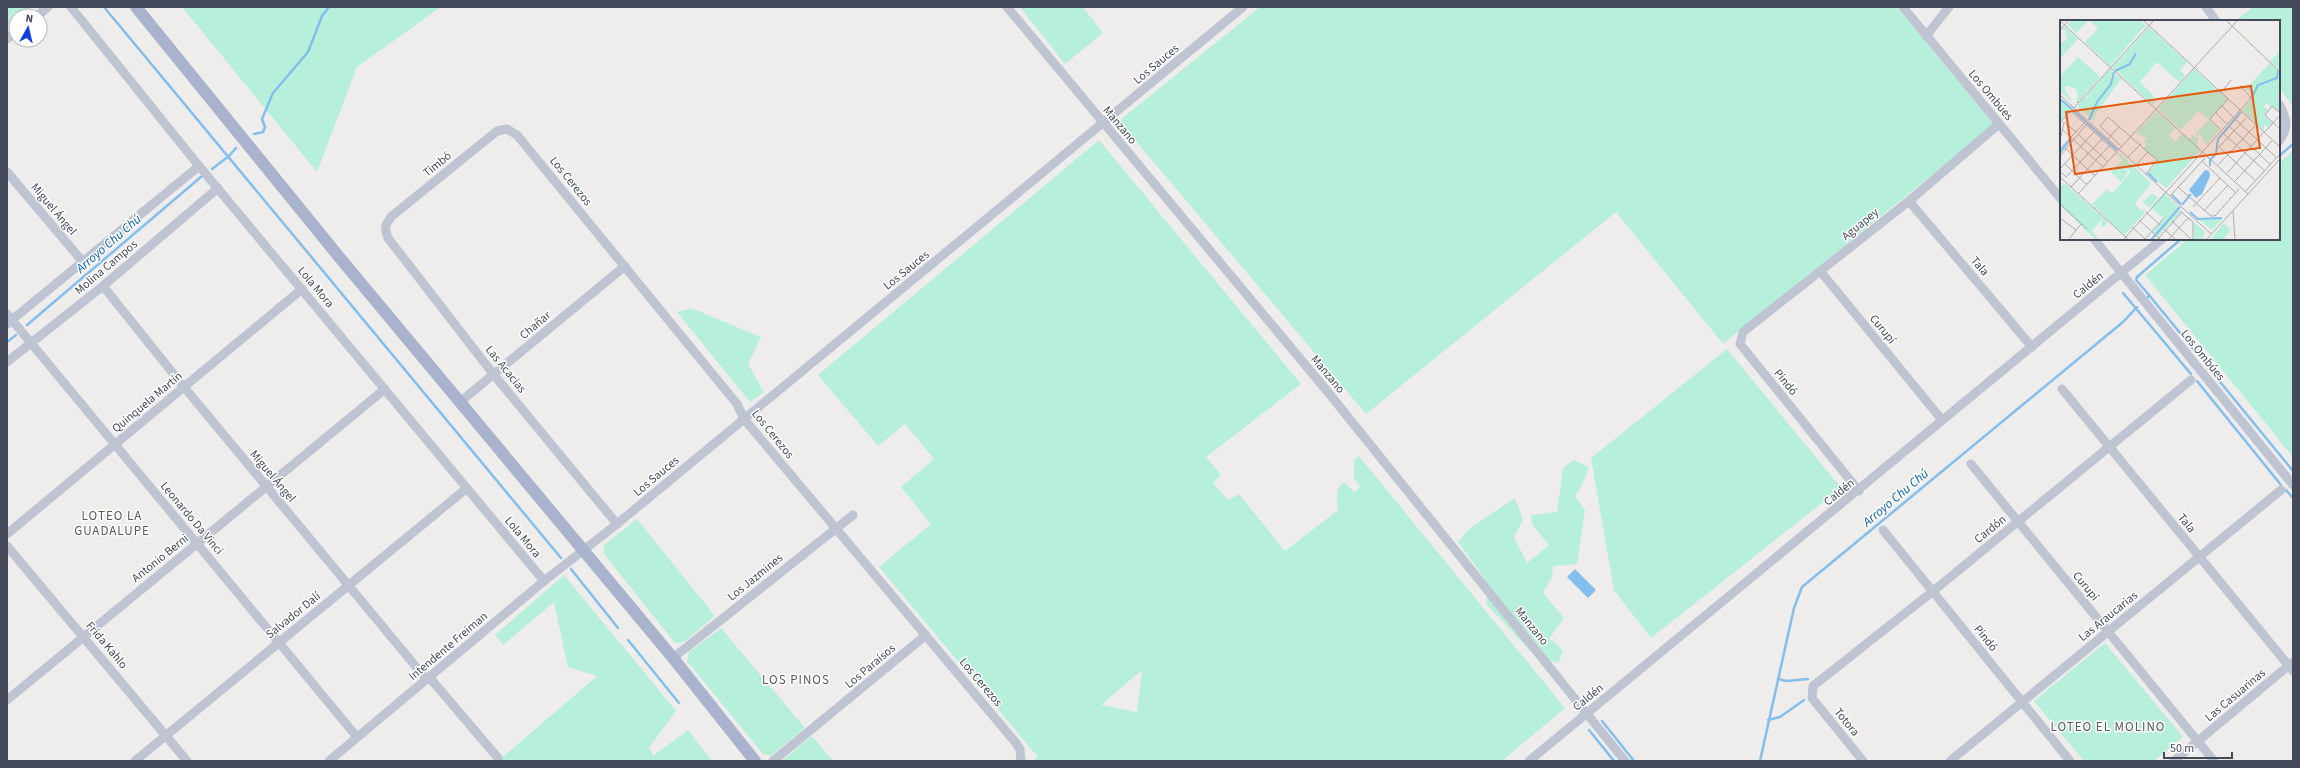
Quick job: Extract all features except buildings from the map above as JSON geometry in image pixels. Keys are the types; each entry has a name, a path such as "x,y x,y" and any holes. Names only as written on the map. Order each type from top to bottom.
{"main road":[{"path":"136,7 460,402 673,658 754,761"}],"street":[{"name":"Lola Mora","path":"71,7 198,166 218,188 544,581"},
{"name":"Manzano","path":"1007,7 1326,391 1625,761"},
{"name":"Los Sauces","path":"584,551 1243,7"},
{"name":"Los Ombúes","path":"1903,7 2060,198"},
{"path":"1926,36 1949,7"},
{"path":"2206,7 2215,20"},
{"path":"2280,106 2287,121 2282,137"},
{"name":"Aguapey","path":"1740,344 1743,332 1821,272 1999,124"},
{"name":"Los Cerezos","path":"507,129 518,135 737,404 744,419 1016,743 1021,758"},
{"name":"Timbó","path":"385,224 392,216 497,131 507,129"},
{"name":"Molina Campos","path":"9,319 83,262 198,166"},
{"name":"Miguel Ángel","path":"7,172 83,262"},
{"name":"Molina Campos","path":"7,362 103,286 218,188"},
{"name":"Tala","path":"1909,200 2032,347"},
{"name":"Las Acacias","path":"385,224 388,238 494,374 617,524"},
{"name":"Los Ombúes","path":"2095,240 2293,485"},
{"name":"Caldén","path":"1529,761 1859,491 1942,420 2161,240"},
{"name":"Chañar","path":"460,402 625,266"},
{"name":"Curupí","path":"1821,272 1942,420"},
{"name":"Miguel Ángel","path":"103,286 184,387 348,585 498,758"},
{"name":"Quinquela Martín","path":"7,534 302,289"},
{"name":"Leonardo Da Vinci","path":"9,319 31,343 357,737"},
{"name":"Pindó","path":"1740,344 1859,491"},
{"name":"Cardón","path":"1812,698 1813,686 1932,592 2191,380"},
{"name":"Antonio Berni","path":"7,700 385,389"},
{"name":"Tala","path":"2062,389 2108,447 2291,666"},
{"name":"Curupí","path":"1971,464 2214,761"},
{"name":"Salvador Dalí","path":"135,761 467,488"},
{"name":"Las Araucarias","path":"1950,761 2281,490"},
{"name":"Los Jazmines","path":"673,658 853,515"},
{"name":"Pindó","path":"1883,530 2070,761"},
{"name":"Frida Kahlo","path":"7,546 84,636 187,761"},
{"name":"Intendente Freiman","path":"329,761 544,581 584,551"},
{"name":"Los Paraísos","path":"773,761 926,635"},
{"name":"Las Casuarinas","path":"2174,761 2291,666"},
{"name":"Totora","path":"1812,698 1863,761"}],"green space":[{"path":"7,7 29,7 8,8 7,25"},
{"path":"182,7 441,7 357,67 317,172"},
{"path":"1020,7 1083,7 1103,33 1065,64"},
{"path":"1260,7 1897,7 1994,125 1723,344 1616,212 1366,414 1119,121"},
{"path":"2253,7 2293,7 2293,106 2280,89 2280,20 2236,20"},
{"path":"1099,140 1301,384 1206,457 1221,475 1213,483 1228,500 1239,494 1285,551 1338,510 1337,491 1344,482 1355,493 1360,486 1354,478 1354,460 1359,456 1565,708 1502,761 1033,761 1038,757 879,567 931,524 901,487 934,459 905,424 878,446 818,375","holes":["1142,670 1137,712 1101,705"]},
{"path":"2293,151 2293,457 2145,275 2187,240 2280,240 2280,162"},
{"path":"691,308 761,337 748,364 764,392 750,402 677,312"},
{"path":"1727,349 1841,488 1651,638 1614,590 1591,458"},
{"path":"1574,460 1589,467 1582,485 1575,496 1585,510 1577,564 1553,566 1552,577 1543,593 1564,618 1549,639 1558,645 1563,652 1558,663 1534,655 1487,605 1485,579 1458,542 1469,529 1515,498 1523,520 1514,537 1527,563 1549,545 1532,524 1531,515 1557,512 1563,468"},
{"path":"637,519 715,616 684,642 675,643 604,554 604,545"},
{"path":"564,575 676,711 649,748 653,756 688,730 712,761 498,761 597,676 568,667 554,602 503,645 495,635"},
{"path":"721,628 805,728 771,756 763,754 687,661 689,652"},
{"path":"2105,643 2183,737 2154,761 2084,761 2034,701"},
{"path":"812,736 833,761 782,761"}],"water":[{"path":"1575,569 1596,590 1588,598 1567,577"}],"waterway":[{"path":"104,7 561,558"},
{"name":"Arroyo Chu Chú","path":"254,134 263,132 265,127 262,119 273,93 308,52 322,16 329,7"},
{"name":"Arroyo Chu Chú","path":"2280,155 2293,144"},
{"name":"Arroyo Chu Chú","path":"212,169 229,156 236,148"},
{"name":"Arroyo Chu Chú","path":"27,325 202,176"},
{"name":"Arroyo Chu Chú","path":"2148,297 2149,295 2136,280 2137,277 2180,240"},
{"path":"2123,293 2191,374"},
{"path":"2149,295 2293,471"},
{"name":"Arroyo Chu Chú","path":"1760,761 1794,608 1802,587 2123,322 2137,307"},
{"name":"Arroyo Chu Chú","path":"7,342 16,335"},
{"path":"2197,381 2281,485"},
{"path":"2286,490 2293,498"},
{"path":"571,569 618,628"},
{"path":"628,640 679,703"},
{"path":"1778,679 1786,681 1808,679"},
{"path":"1768,720 1780,717 1804,700"},
{"path":"1602,721 1634,761"},
{"path":"1589,730 1614,761"}],"district":[{"name":"LOTEO LA GUADALUPE","path":"112,522"},
{"name":"LOS PINOS","path":"796,679"},
{"name":"LOTEO EL MOLINO","path":"2108,726"}]}
